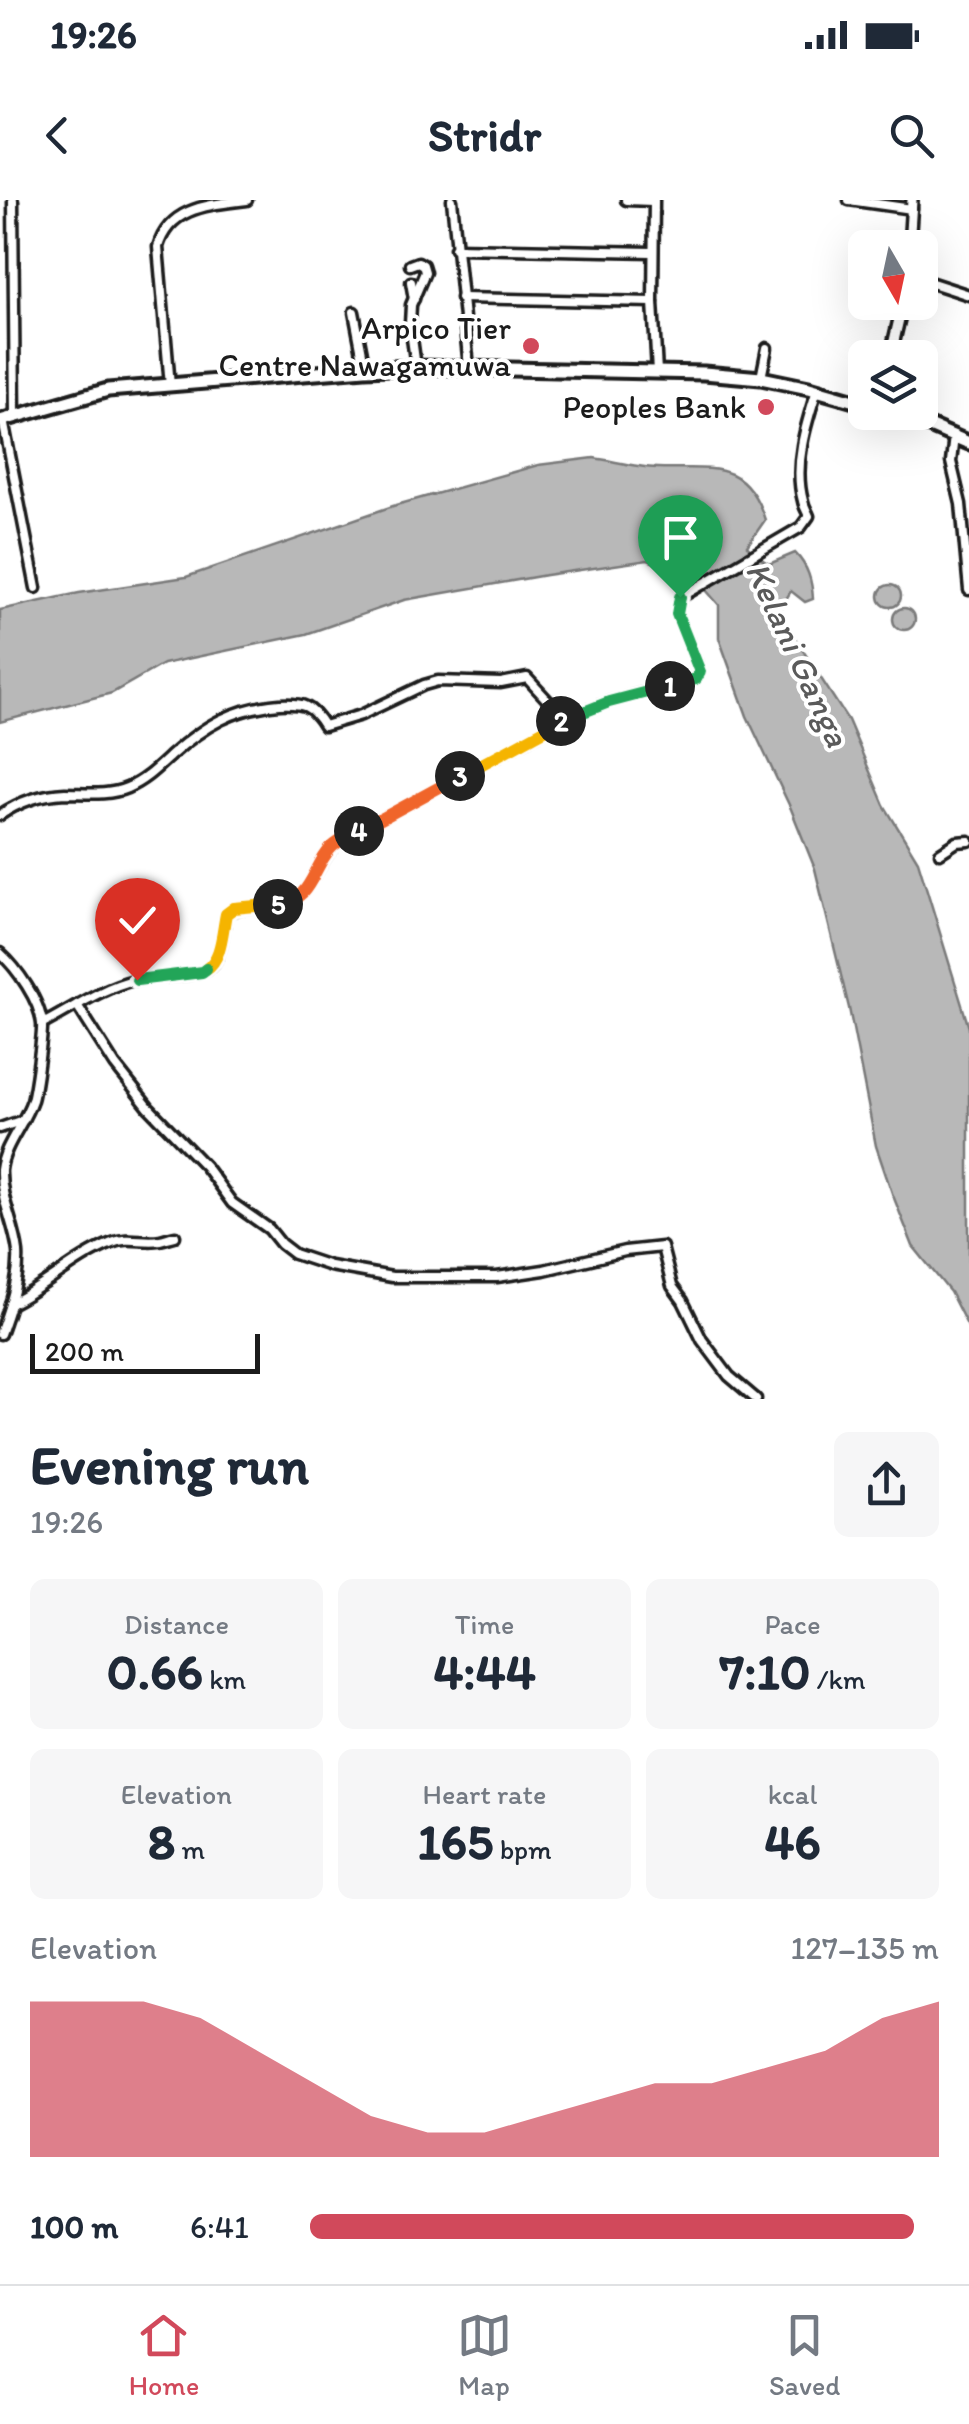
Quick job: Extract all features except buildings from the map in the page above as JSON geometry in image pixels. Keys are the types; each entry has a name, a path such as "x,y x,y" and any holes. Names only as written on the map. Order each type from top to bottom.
{"main road":[{"path":"6,419 108,390 416,367 761,378 848,399"},
{"path":"938,430 969,444"}],"street":[{"path":"13,200 6,419 36,588"},
{"path":"170,386 158,247 162,232 180,215 247,200"},
{"path":"452,200 469,367"},
{"path":"626,200 654,200 657,372"},
{"path":"849,200 912,205 910,230"},
{"path":"455,248 652,252"},
{"path":"410,266 418,262 425,272 410,305 416,367"},
{"path":"410,282 414,298"},
{"path":"938,285 969,294"},
{"path":"461,298 653,302"},
{"path":"354,312 365,369"},
{"path":"761,378 767,348"},
{"path":"42,1024 112,986 202,972 213,965 218,954 226,914 234,908 291,902 308,887 328,851 337,843 565,719 609,702 696,679 700,672 677,614 680,597 802,528 809,516 803,502 802,442 817,390"},
{"path":"954,436 952,462 961,504 969,590"},
{"path":"0,814 17,803 59,793 111,793 127,788 143,780 223,716 260,706 300,703 315,711 324,726 362,715 438,681 502,683 527,678 565,719"},
{"path":"940,852 957,842 969,841"},
{"path":"0,953 31,994 42,1024 32,1099 1,1171 18,1253 17,1276 0,1334"},
{"path":"77,1006 148,1108 205,1166 232,1204 294,1254 330,1266 392,1277 497,1278 662,1247 672,1286 702,1340 729,1376 756,1399"},
{"path":"0,1128 23,1120"},
{"path":"10,1304 36,1292 77,1262 114,1242 158,1241 175,1236"}],"water":[{"name":"Kelani Ganga","path":"594,458 649,467 709,469 736,476 757,500 765,520 747,546 769,564 795,553 806,569 813,599 805,602 791,591 778,612 848,720 884,805 918,861 969,1028 969,1329 950,1292 913,1246 892,1193 876,1146 849,1008 815,869 747,716 719,638 719,605 699,582 648,560 404,600 306,634 163,664 112,693 0,722 0,610 186,577 393,506 538,465"},
{"path":"890,585 898,588 898,604 890,607 882,604 879,596 882,588"},
{"path":"904,608 912,611 912,627 904,630 896,627 893,619 896,611"}],"place":[{"name":"Arpico Tier Centre Nawagamuwa","path":"531,346"},
{"name":"Peoples Bank","path":"766,407"}],"route":[{"path":"137,980 202,972 213,965 226,914 234,908 291,902 308,887 328,851 337,843 565,719 609,702 696,679 700,672 677,614 680,597"}]}
